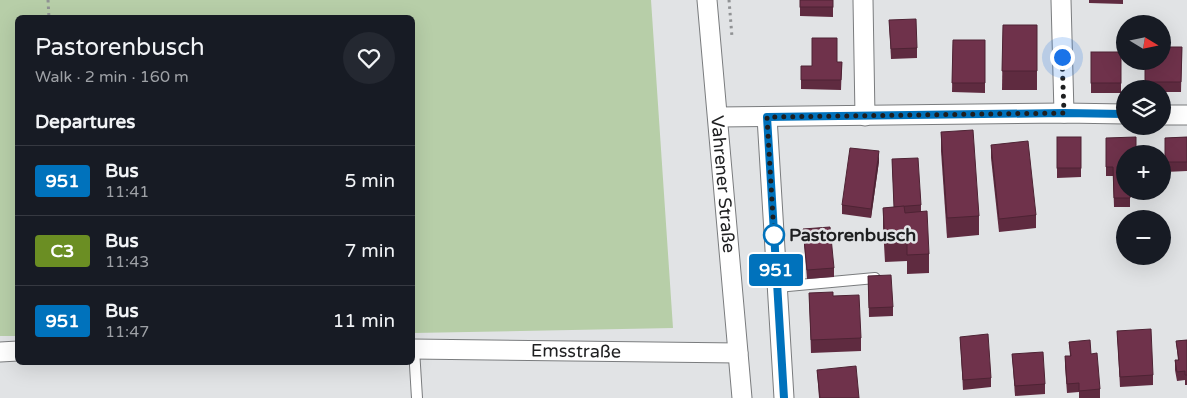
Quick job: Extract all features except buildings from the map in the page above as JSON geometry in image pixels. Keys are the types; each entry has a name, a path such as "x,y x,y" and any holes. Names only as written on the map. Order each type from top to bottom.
{"street":[{"name":"Vahrener Straße","path":"707,0 742,398"},
{"path":"863,0 866,116"},
{"path":"1061,0 1064,113"},
{"path":"718,117 1116,114"},
{"path":"1171,115 1187,115"},
{"path":"767,117 784,398"},
{"name":"Emsstraße","path":"415,349 738,353"},
{"path":"0,352 15,351"}],"lane":[{"path":"777,287 875,278"},
{"path":"414,365 417,398"}],"path":[{"path":"48,0 49,15"}],"green space":[{"path":"0,0 651,0 673,328 415,333 415,15 15,15 15,336 0,336"}],"bus line":[{"name":"951","path":"784,398 767,117 1116,114"}],"place":[{"name":"Pastorenbusch","path":"774,235"}],"route":[{"path":"774,235 767,117 1064,113 1062,57"}]}
